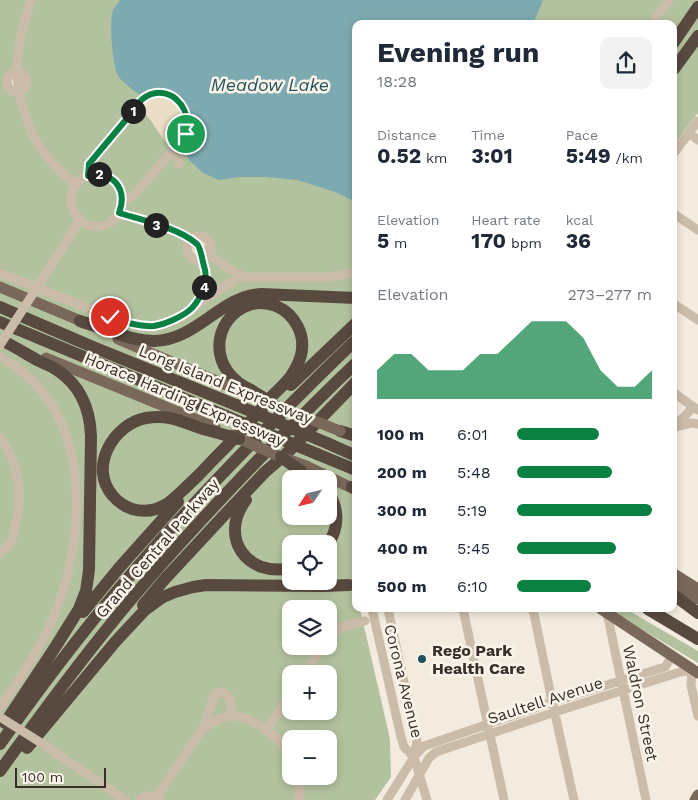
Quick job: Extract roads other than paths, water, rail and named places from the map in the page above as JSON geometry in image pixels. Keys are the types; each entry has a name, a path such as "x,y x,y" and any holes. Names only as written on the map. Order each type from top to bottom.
{"highway":[{"path":"677,38 698,7"},
{"path":"677,65 698,36"},
{"path":"80,321 133,339 144,341 159,340 170,339 185,333 232,303 252,295 352,298"},
{"path":"239,440 213,429 169,417 141,419 128,425 109,446 104,459 103,476 111,494 120,503 130,508 148,510 165,505 196,478 259,413 293,373 299,361 302,338 296,323 285,311 270,304 255,304 236,312 226,323 219,338 220,356 227,371 240,384 249,392 269,402"},
{"name":"Long Island Expressway","path":"0,307 352,454"},
{"name":"Long Island Expressway","path":"0,322 352,468"},
{"path":"259,413 352,327"},
{"path":"0,328 42,346 89,359"},
{"path":"0,732 79,609 88,585 91,436 87,407 73,384 51,366 2,342"},
{"name":"Grand Central Parkway","path":"0,744 83,633 153,549 211,486 352,344"},
{"name":"Grand Central Parkway","path":"0,771 77,666 154,572 236,482 352,367"},
{"path":"324,416 352,386"},
{"path":"0,780 150,596 195,546 265,472 352,392"},
{"path":"340,431 352,436"},
{"path":"283,455 303,468"},
{"path":"282,570 270,570 257,566 252,562 242,553 234,530 236,519 243,504 268,477 283,455"},
{"path":"56,646 97,594 181,499 196,478"},
{"path":"116,640 150,605 169,594 187,588 219,584 325,586 352,584"},
{"path":"677,597 698,614"},
{"path":"677,608 698,620"},
{"path":"653,612 698,639"}],"main road":[{"name":"Horace Harding Expressway","path":"0,286 111,336 249,392"},
{"name":"Horace Harding Expressway","path":"2,342 213,429"},
{"name":"Horace Harding Expressway","path":"269,402 340,431"},
{"name":"Horace Harding Expressway","path":"239,440 283,455"},
{"path":"303,468 352,488"},
{"path":"677,576 698,589"},
{"path":"677,587 698,599"},
{"path":"606,612 695,671"},
{"path":"695,800 698,795"}],"street":[{"path":"31,0 18,54 18,92 28,123 36,140 45,154 75,185"},
{"path":"655,20 668,0"},
{"path":"24,75 27,81 25,88 15,92 4,82 9,76 17,77 24,75"},
{"path":"88,176 89,164 140,100 158,92 174,97 183,107 188,118 186,134 188,142 174,153 179,160 179,164"},
{"path":"677,149 698,121"},
{"path":"689,134 698,140"},
{"path":"123,201 134,196 170,153"},
{"path":"96,174 110,178 120,189 123,201 119,213 108,223 101,225 86,223 74,211 71,199 75,185 88,176 96,174"},
{"path":"119,213 182,234 199,246 205,256 206,281 202,292 192,308"},
{"path":"677,216 698,230"},
{"path":"2,342 80,219"},
{"path":"197,236 208,240 210,247 205,256 196,259 189,254 187,247 190,240 197,236"},
{"path":"205,256 246,277"},
{"path":"0,273 110,317 141,326 155,326 176,319 239,278 330,278 352,273"},
{"path":"677,306 698,320"},
{"path":"0,357 31,379 53,406 61,422 68,444 75,475 76,497 72,553 58,605 34,656 0,707"},
{"path":"677,395 695,408 677,423"},
{"path":"677,426 698,424"},
{"path":"0,438 12,457 19,487 18,516 11,543 0,553"},
{"name":"Corona Avenue","path":"373,612 404,747 414,757 427,800"},
{"name":"Corona Avenue","path":"389,612 417,741 414,757"},
{"path":"464,612 504,800"},
{"path":"534,612 574,800"},
{"name":"Waldron Street","path":"604,612 646,800"},
{"path":"337,630 365,621"},
{"path":"665,677 664,667 672,656"},
{"name":"Saultell Avenue","path":"414,757 424,746 552,702 664,667"},
{"path":"695,671 692,685 698,716"},
{"name":"Saultell Avenue","path":"405,800 429,758 436,752 623,690 665,677 695,671"},
{"path":"139,800 145,796 158,799 203,728 215,694 218,692 226,694 230,698 232,716"},
{"path":"267,730 282,708"},
{"path":"203,728 213,722 232,716 246,719 267,730 282,745"},
{"path":"0,717 125,800"},
{"path":"399,729 408,729 414,725"},
{"path":"387,800 414,757"},
{"path":"84,773 108,792 113,800"},
{"path":"299,800 300,785"}],"water":[{"name":"Meadow Lake","path":"120,0 543,0 535,20 352,20 352,200 335,192 297,180 240,177 219,180 203,173 190,161 184,149 186,105 147,91 140,95 119,77 112,44 111,24 113,10"}],"place":[{"name":"Rego Park Health Care","path":"422,659"}]}
